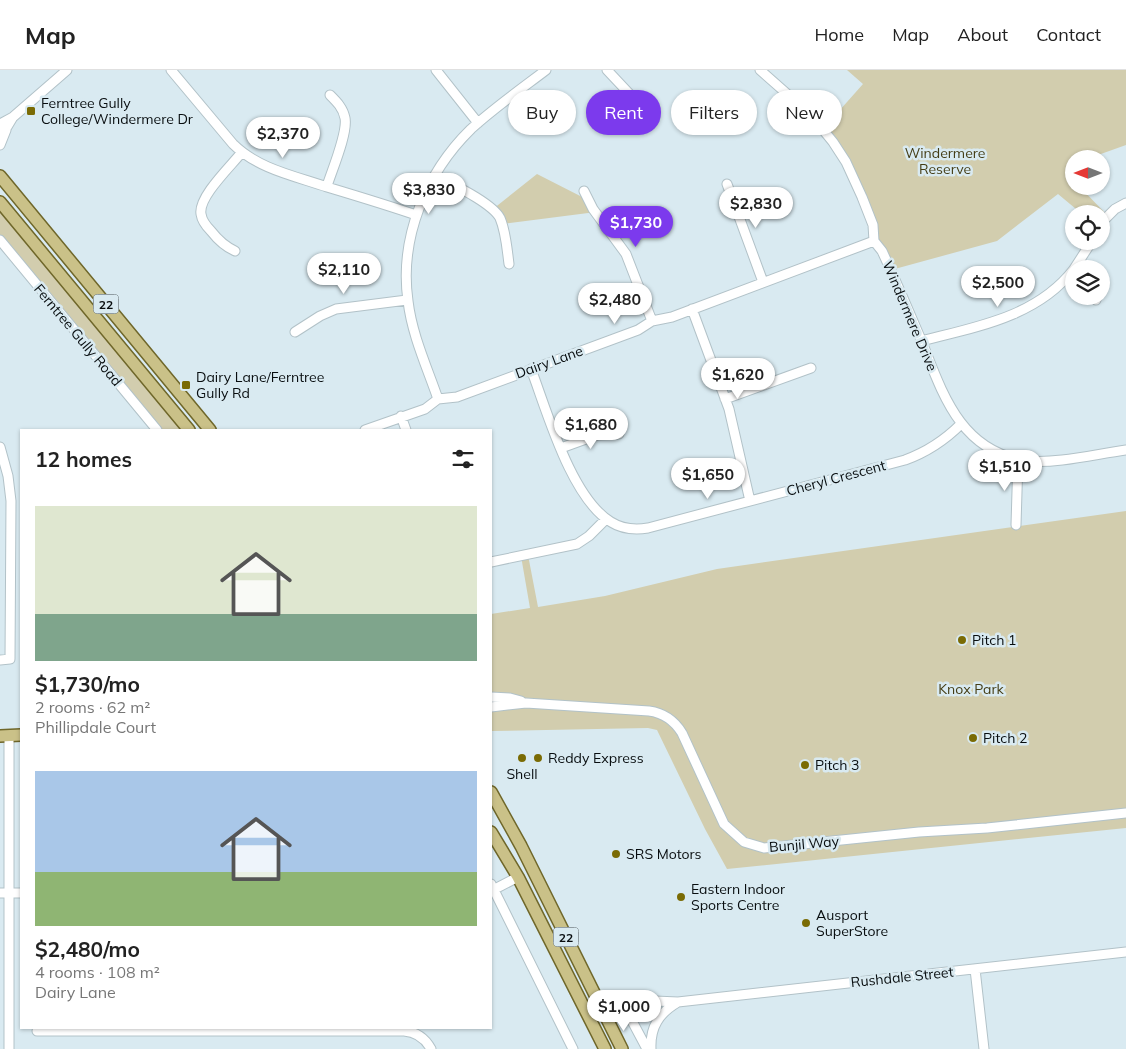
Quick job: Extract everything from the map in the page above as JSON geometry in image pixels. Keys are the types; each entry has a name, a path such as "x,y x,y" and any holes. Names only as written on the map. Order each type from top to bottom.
{"main road":[{"name":"22","path":"0,176 209,429"},
{"name":"Ferntree Gully Road","path":"0,202 188,429"},
{"path":"4,736 20,736"},
{"name":"22","path":"492,794 521,846 622,1049"},
{"name":"22","path":"492,834 518,877 605,1049"}],"street":[{"path":"0,134 4,126 13,117 67,70"},
{"path":"171,70 242,152 264,165 416,215"},
{"path":"436,70 478,123"},
{"path":"438,399 413,328 407,300 408,255 416,215 435,175 454,148 478,123 546,70"},
{"path":"607,70 626,90"},
{"name":"Windermere Drive","path":"760,70 811,115 840,152 872,222 874,241 882,251 943,393 951,409 962,424 985,445 1018,459 1048,461 1126,450"},
{"path":"327,186 345,128 344,113 330,95"},
{"path":"0,145 4,126"},
{"path":"235,251 221,244 206,226 201,210 206,196 242,152"},
{"path":"435,175 484,203 496,213 504,231 509,264"},
{"path":"727,184 763,282"},
{"path":"584,190 593,208 626,254 652,321"},
{"path":"1110,214 1126,202"},
{"name":"Ferntree Gully Road","path":"0,240 156,429"},
{"name":"Dairy Lane","path":"368,429 425,409 438,399 454,398 638,330 652,321 664,320 874,241"},
{"path":"921,341 1013,315 1038,301 1065,279"},
{"path":"295,332 320,316 336,309 407,300"},
{"path":"692,309 726,399 750,501"},
{"path":"726,399 811,368"},
{"name":"Cheryl Crescent","path":"531,369 561,448 583,492 597,511 606,519 618,526 641,530 914,457 943,441 962,424"},
{"path":"401,416 406,429"},
{"path":"561,448 597,435 620,434"},
{"path":"0,447 10,492 10,660 0,660"},
{"path":"1016,525 1018,459"},
{"path":"492,562 577,544 589,536 606,519"},
{"name":"Bunjil Way","path":"492,697 510,698 526,703"},
{"name":"Bunjil Way","path":"492,707 526,703 661,713 670,719 682,733 724,824 744,842 764,848 919,832 988,828 1126,813"},
{"path":"4,736 4,1031 9,1049"},
{"path":"518,877 492,888 573,1049"},
{"path":"4,893 20,893"},
{"name":"Rushdale Street","path":"586,1012 600,1006 655,1001 678,1002 1126,952"},
{"path":"975,969 984,1049"},
{"path":"651,1049 654,1026 664,1011 678,1002"},
{"path":"623,1004 647,1049"},
{"path":"37,1031 404,1031 424,1038 430,1049"}],"green space":[{"name":"Windermere Reserve","path":"847,70 1126,70 1126,145 1110,151 1065,150 1065,195 1088,195 1097,205 1071,205 1058,194 997,241 891,270 862,197 826,135 842,135 842,108 863,84"},
{"path":"537,174 588,200 596,212 502,224 493,209"},
{"path":"0,202 188,429 156,429 0,240"},
{"name":"Knox Park","path":"1126,511 1126,828 727,869 705,829 657,730 648,728 492,731 492,614 530,608 521,556 528,555 538,607 605,596 717,569"}],"place":[{"name":"Ferntree Gully College/Windermere Dr","path":"31,111"},
{"name":"Dairy Lane/Ferntree Gully Rd","path":"186,385"},
{"name":"Pitch 1","path":"962,640"},
{"name":"Pitch 2","path":"973,738"},
{"name":"Shell","path":"522,758"},
{"name":"Reddy Express","path":"538,758"},
{"name":"Pitch 3","path":"805,765"},
{"name":"SRS Motors","path":"616,854"},
{"name":"Eastern Indoor Sports Centre","path":"681,897"},
{"name":"Ausport SuperStore","path":"806,923"}]}
